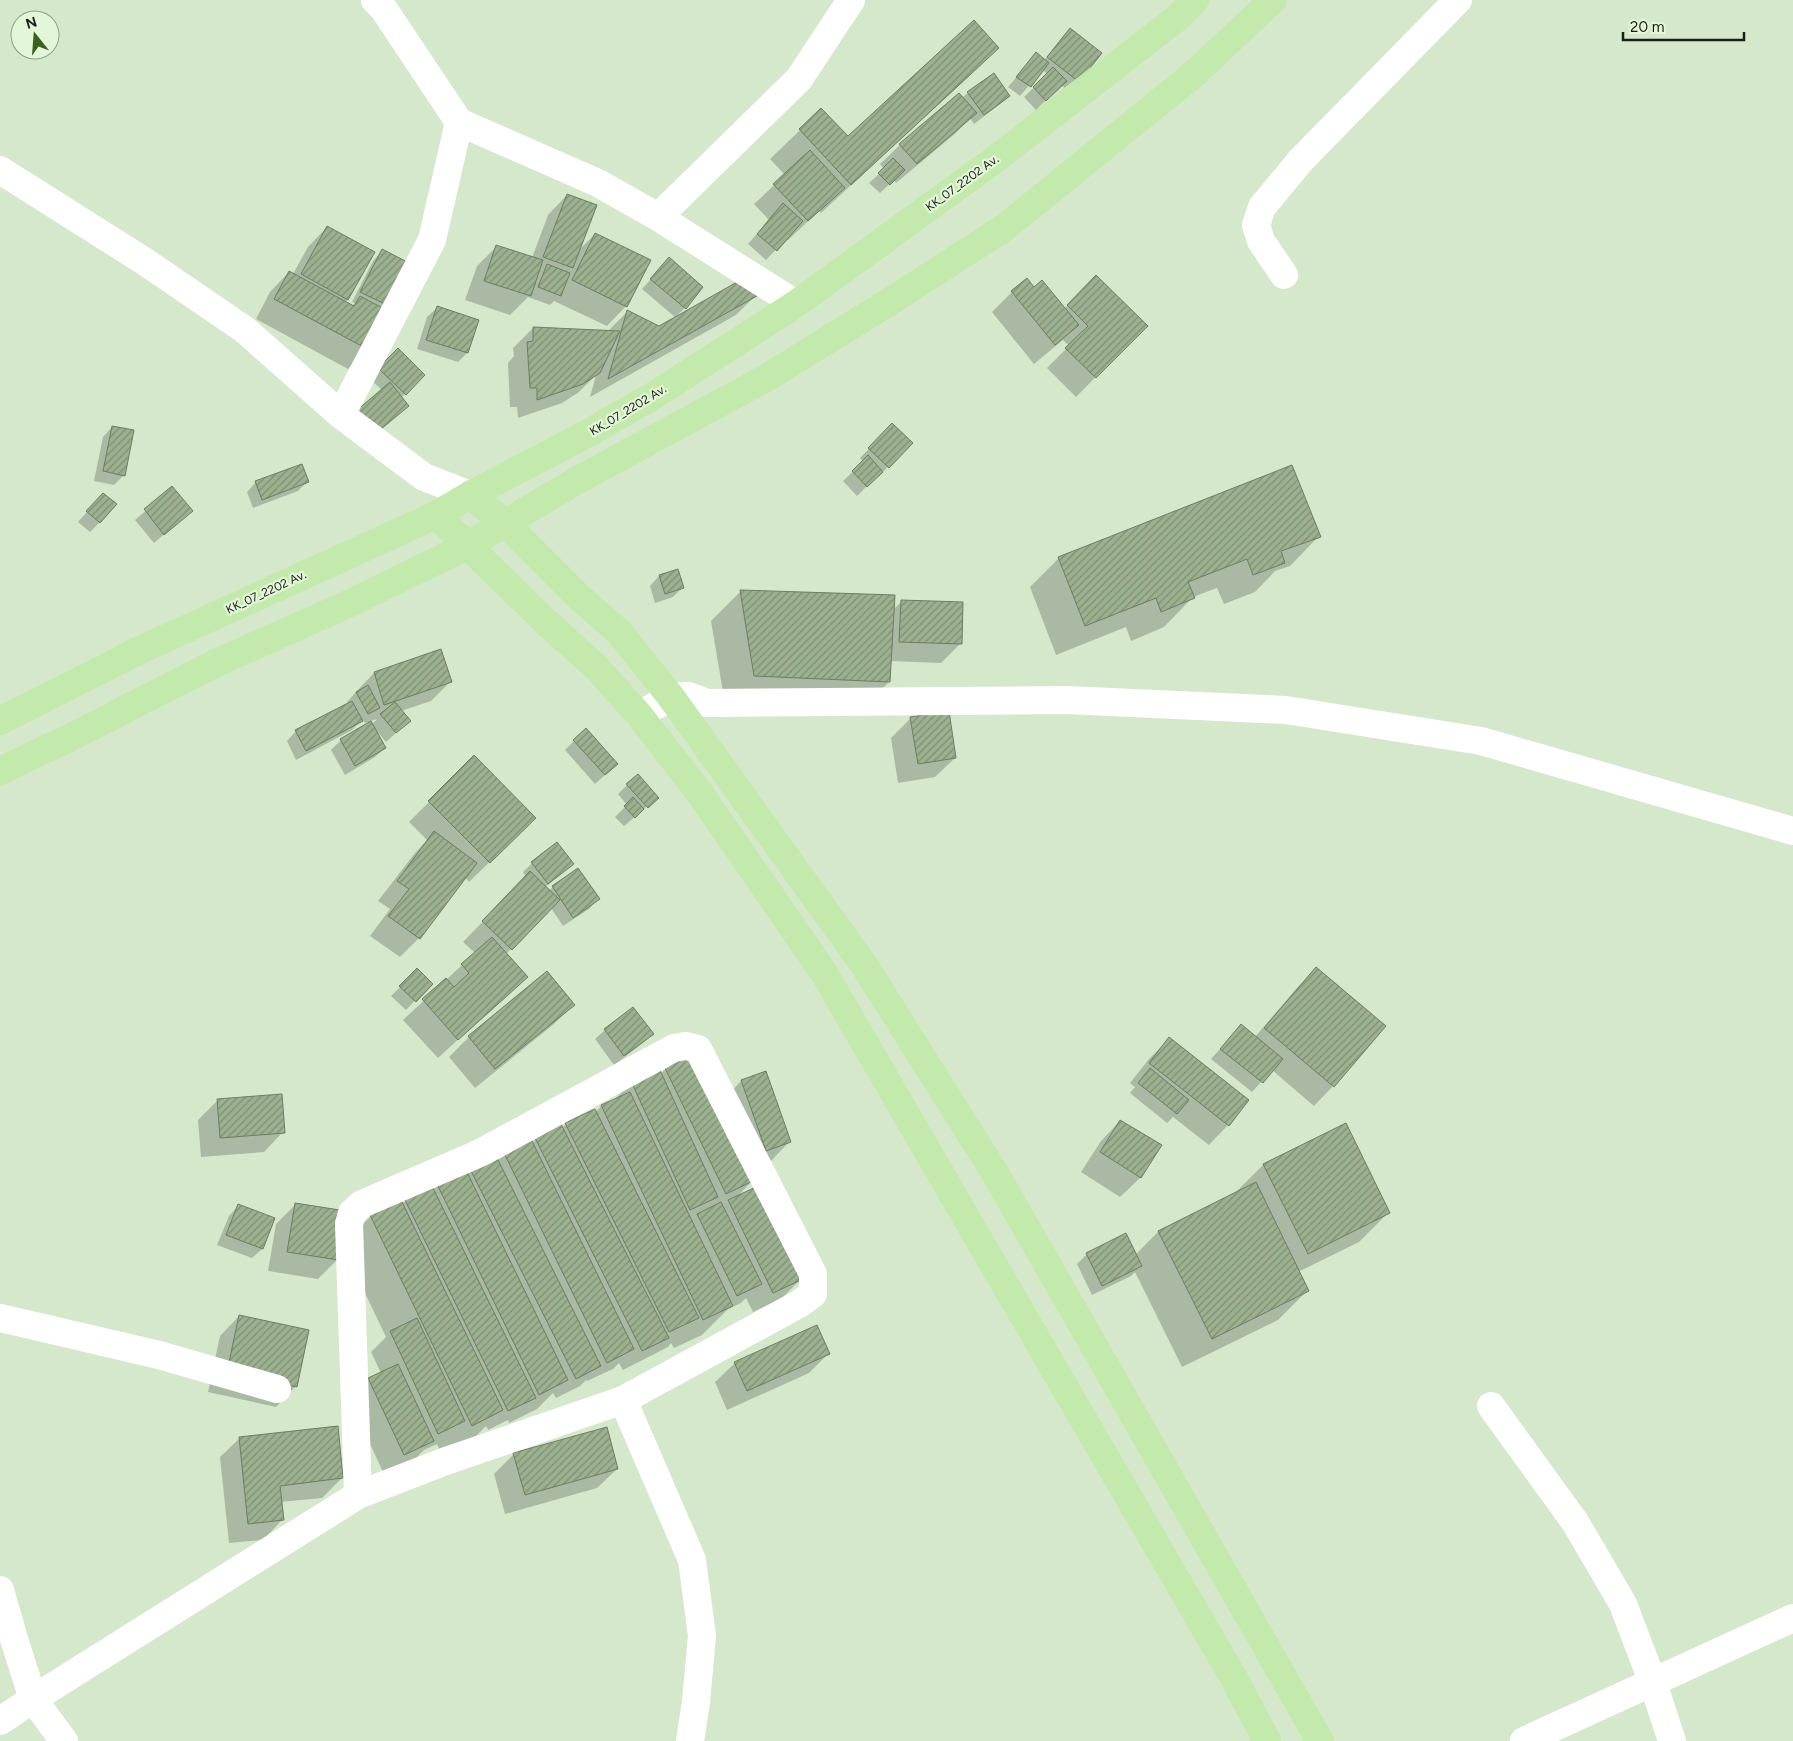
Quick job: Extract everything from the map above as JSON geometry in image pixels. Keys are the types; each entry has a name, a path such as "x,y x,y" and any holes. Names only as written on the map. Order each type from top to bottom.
{"main road":[{"name":"KK_07_2202 Av.","path":"0,721 140,650 436,515 653,396 796,304 1001,155 1177,18 1195,0"},
{"path":"0,771 216,663 346,605 467,546 576,481 768,377 1004,228 1194,74 1273,0"},
{"path":"470,495 505,523 579,597 619,632 671,697 864,965 995,1173 1320,1741"},
{"path":"436,515 597,668 639,715 699,792 824,973 1236,1682 1267,1741"}],"street":[{"path":"658,217 798,79 851,0"},
{"path":"1284,275 1261,241 1256,225 1262,207 1301,160 1458,0"},
{"path":"380,3 459,122 598,183 658,217 796,304"},
{"path":"341,415 432,240 459,122"},
{"path":"0,170 144,261 245,330 341,415 424,477 470,495"},
{"path":"424,477 436,515"},
{"path":"0,710 140,650"},
{"path":"639,715 671,697 688,696 708,703 1067,700 1286,710 1481,741 1793,831"},
{"path":"0,1721 358,1495 446,1461 623,1400 800,1304 813,1294 813,1274 698,1049 686,1046 674,1048 480,1153 362,1204 352,1213 349,1224 358,1495"},
{"path":"0,1318 159,1355 277,1389"},
{"path":"623,1400 692,1560 702,1636 696,1702 690,1741"},
{"path":"1491,1406 1575,1522 1623,1604 1653,1683 1672,1741"},
{"path":"0,1590 33,1699 64,1741"},
{"path":"1524,1741 1793,1618"}],"building":[{"path":"974,20 999,48 851,185 799,129 821,108 848,136"},
{"path":"1070,28 1102,53 1079,82 1047,57"},
{"path":"1036,52 1049,63 1031,87 1016,77"},
{"path":"1053,67 1067,81 1046,101 1033,87"},
{"path":"994,73 1010,96 984,115 967,92"},
{"path":"959,93 977,113 917,164 899,144"},
{"path":"810,150 845,188 808,221 773,184"},
{"path":"893,158 905,170 890,185 878,173"},
{"path":"567,194 597,205 573,268 543,257"},
{"path":"783,203 803,221 777,251 757,234"},
{"path":"327,226 375,252 348,300 301,274"},
{"path":"595,233 651,260 627,307 572,280"},
{"path":"496,245 543,260 531,296 484,281"},
{"path":"382,249 413,265 391,307 360,292"},
{"path":"669,257 703,287 686,309 650,279"},
{"path":"547,264 570,273 561,296 538,287"},
{"path":"289,271 354,306 360,296 390,312 369,350 274,299"},
{"path":"1096,275 1148,326 1096,378 1065,348 1088,326 1067,305"},
{"path":"746,277 757,296 608,379 627,310 659,326"},
{"path":"1027,278 1034,287 1042,280 1079,325 1055,345 1011,291"},
{"path":"437,306 479,320 468,353 426,340"},
{"path":"533,327 620,331 600,373 583,384 537,400 537,388 530,388 527,342 533,341"},
{"path":"398,348 425,375 406,395 378,368"},
{"path":"390,382 409,406 375,434 356,411"},
{"path":"892,423 913,443 889,468 868,448"},
{"path":"112,426 134,430 125,476 103,471"},
{"path":"868,455 883,472 867,487 852,471"},
{"path":"302,464 309,482 262,500 255,481"},
{"path":"1292,465 1321,537 1281,551 1285,563 1253,575 1247,559 1188,582 1195,598 1161,612 1156,598 1085,626 1058,557"},
{"path":"172,486 193,511 164,535 144,509"},
{"path":"103,493 117,504 100,523 86,511"},
{"path":"678,569 684,588 665,594 659,575"},
{"path":"740,590 895,595 890,682 754,676"},
{"path":"901,600 963,602 962,644 899,642"},
{"path":"441,649 452,682 384,705 374,672"},
{"path":"368,685 380,708 368,714 356,692"},
{"path":"352,701 363,721 306,751 295,730"},
{"path":"395,702 411,721 396,733 380,714"},
{"path":"949,711 956,758 918,764 910,717"},
{"path":"371,721 386,748 355,766 340,739"},
{"path":"586,728 618,764 605,775 573,740"},
{"path":"474,755 536,818 490,863 428,801"},
{"path":"638,774 659,798 648,808 626,784"},
{"path":"633,797 644,809 635,818 624,806"},
{"path":"434,831 477,863 420,939 388,916 409,889 397,881"},
{"path":"557,842 574,864 548,884 531,862"},
{"path":"578,868 600,899 573,918 552,886"},
{"path":"530,871 560,900 512,950 482,921"},
{"path":"492,937 528,977 458,1040 422,999 446,978 454,987 469,973 461,964"},
{"path":"1316,967 1386,1026 1334,1087 1264,1028"},
{"path":"417,968 433,984 416,1002 399,986"},
{"path":"547,971 575,1005 495,1069 468,1036"},
{"path":"633,1007 654,1034 624,1056 604,1029"},
{"path":"1241,1024 1283,1059 1263,1083 1220,1049"},
{"path":"1169,1037 1249,1100 1229,1126 1149,1063"},
{"path":"694,1054 755,1180 726,1194 665,1068"},
{"path":"659,1068 718,1197 690,1210 631,1081"},
{"path":"1150,1068 1189,1100 1177,1114 1138,1083"},
{"path":"766,1071 791,1142 766,1151 741,1080"},
{"path":"630,1092 733,1306 703,1320 601,1105"},
{"path":"282,1094 285,1133 220,1138 217,1099"},
{"path":"595,1109 699,1318 669,1332 565,1123"},
{"path":"1120,1120 1162,1145 1141,1178 1100,1152"},
{"path":"1346,1123 1390,1213 1308,1254 1263,1164"},
{"path":"561,1124 669,1338 642,1351 535,1138"},
{"path":"531,1139 634,1349 607,1363 504,1153"},
{"path":"496,1156 601,1366 576,1379 470,1169"},
{"path":"466,1170 568,1380 539,1395 437,1184"},
{"path":"1256,1182 1309,1291 1212,1339 1158,1231"},
{"path":"432,1186 536,1398 508,1411 405,1200"},
{"path":"758,1186 803,1279 773,1293 728,1200"},
{"path":"401,1200 503,1410 472,1426 370,1215"},
{"path":"721,1202 762,1284 737,1296 697,1214"},
{"path":"295,1203 346,1211 339,1260 287,1252"},
{"path":"238,1204 275,1218 263,1249 226,1235"},
{"path":"1126,1233 1142,1266 1102,1286 1086,1253"},
{"path":"239,1315 309,1330 297,1387 227,1372"},
{"path":"417,1318 465,1421 438,1434 390,1331"},
{"path":"817,1325 830,1354 747,1391 734,1362"},
{"path":"398,1364 434,1441 404,1455 368,1378"},
{"path":"338,1426 343,1478 280,1486 284,1520 248,1524 239,1437"},
{"path":"607,1427 618,1469 525,1495 513,1453"}]}
